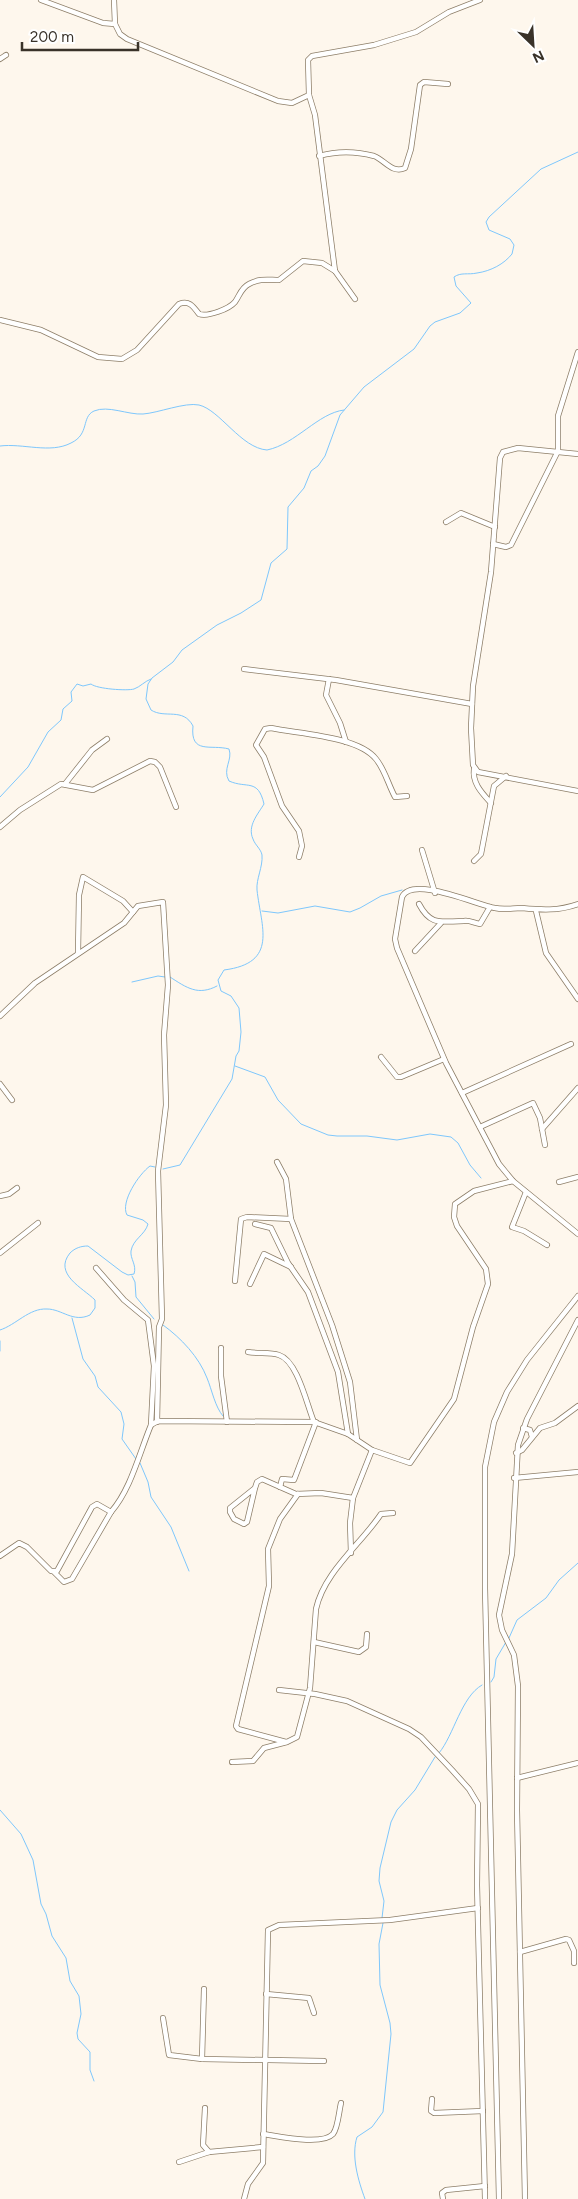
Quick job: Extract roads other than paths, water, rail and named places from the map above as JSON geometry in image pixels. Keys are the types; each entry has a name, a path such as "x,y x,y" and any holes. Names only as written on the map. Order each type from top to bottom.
{"street":[{"path":"41,0 103,23 115,24"},
{"path":"114,0 115,24 120,34 127,39 278,101 292,103 309,95"},
{"path":"335,271 315,115 309,95 308,60 312,56 374,45 416,32 449,12 480,0"},
{"path":"0,59 6,55"},
{"path":"319,156 337,152 362,154 380,159 393,169 405,168 413,134 420,85 424,82 448,84"},
{"path":"0,320 41,330 98,357 122,359 137,350 179,304 185,302 190,304 199,314 209,315 232,304 240,291 250,283 267,278 279,280 303,261 322,263 335,271 355,299"},
{"path":"494,544 506,547 511,545 558,451 558,416 578,352"},
{"path":"491,803 479,790 473,775 471,728 476,660 494,544 498,468 503,452 518,448 578,454"},
{"path":"446,522 461,513 495,527"},
{"path":"244,669 329,679 472,704"},
{"path":"329,679 326,695 340,723 346,742"},
{"path":"298,857 302,846 299,831 282,806 264,757 257,748 257,741 266,730 271,728 346,742 369,751 380,765 395,797 407,796"},
{"path":"65,784 92,750 107,739"},
{"path":"0,827 20,810 46,795 57,785 65,784 93,790 144,763 155,762 160,767 176,807"},
{"path":"474,769 578,791"},
{"path":"474,861 481,854 494,786 506,776"},
{"path":"422,850 435,893"},
{"path":"78,953 79,895 83,877 123,901 133,912"},
{"path":"578,904 560,909 536,911 490,907 454,894 412,889 403,894 395,939 397,948 444,1059 500,1164 513,1181 578,1234"},
{"path":"0,1016 28,990 78,953 100,942 124,924 141,904 162,902 168,972 164,1035 166,1105 158,1171 162,1319 159,1328 156,1422"},
{"path":"419,904 425,915 440,923 463,921 480,924 490,907"},
{"path":"536,911 546,953 578,999"},
{"path":"414,951 440,923"},
{"path":"462,1093 571,1044"},
{"path":"381,1057 397,1077 444,1059"},
{"path":"0,1084 12,1100"},
{"path":"542,1129 578,1088"},
{"path":"480,1127 533,1103 536,1105 546,1145"},
{"path":"277,1162 286,1179 291,1219 332,1325 338,1351 350,1382 357,1440"},
{"path":"559,1182 578,1177"},
{"path":"151,1425 156,1422 315,1422 348,1434 372,1450 410,1463 450,1407 489,1278 486,1269 457,1226 454,1210 455,1204 467,1194 513,1181"},
{"path":"0,1196 9,1194 16,1188"},
{"path":"526,1192 512,1227 524,1231 547,1245"},
{"path":"235,1281 241,1219 247,1217 291,1219"},
{"path":"0,1253 38,1223"},
{"path":"255,1224 271,1228 291,1267 308,1292 338,1372 348,1434"},
{"path":"250,1284 264,1254 291,1267"},
{"path":"0,1556 15,1544 22,1544 64,1582 72,1579 111,1512 118,1505 136,1467 151,1425 154,1366 148,1320 124,1300 96,1268"},
{"path":"499,2199 485,1597 485,1468 494,1422 507,1392 522,1367 578,1296"},
{"path":"525,2199 517,1778 519,1700 514,1655 500,1626 499,1615 512,1554 516,1452 524,1428 578,1320"},
{"path":"221,1348 221,1376 227,1422"},
{"path":"248,1352 270,1353 283,1356 288,1361 308,1401 315,1422 294,1480 282,1479 280,1487"},
{"path":"516,1452 522,1450 540,1428 555,1423 578,1406"},
{"path":"524,1428 530,1430 532,1437"},
{"path":"351,1553 350,1523 353,1498 372,1450"},
{"path":"514,1478 578,1472"},
{"path":"255,1488 230,1508 230,1512 237,1521 244,1524 247,1522 257,1482 262,1479 298,1494 321,1493 353,1498"},
{"path":"287,1742 250,1733 238,1729 236,1726 268,1586 268,1549 280,1519 298,1494"},
{"path":"54,1572 59,1569 92,1507 97,1504 111,1512"},
{"path":"232,1762 253,1761 264,1748 287,1742 296,1738 300,1732 309,1693 320,1596 333,1574 381,1514 393,1513"},
{"path":"314,1642 359,1652 366,1647 367,1634"},
{"path":"279,1690 309,1693 347,1701 410,1729 421,1736 469,1789 478,1804 478,1908 485,2199"},
{"path":"517,1778 578,1763"},
{"path":"244,2199 248,2184 262,2166 267,1934 273,1927 390,1920 478,1908"},
{"path":"520,1952 566,1939 569,1940 573,1947 574,1963"},
{"path":"202,2058 204,1988"},
{"path":"266,1994 309,1998 314,2013"},
{"path":"163,2018 169,2055 202,2058 324,2061"},
{"path":"432,2098 431,2111 434,2113 483,2111"},
{"path":"263,2134 302,2141 328,2136 334,2131 341,2103"},
{"path":"205,2108 203,2145 209,2152"},
{"path":"179,2162 209,2152 263,2147"},
{"path":"443,2199 442,2193 446,2190 485,2186"}],"waterway":[{"path":"163,1169 180,1165 232,1079 236,1056 239,1051 241,1032 239,1008 231,996 221,991 218,980 224,970 241,966 253,960 260,951 263,941 257,890 262,855 253,839 251,829 264,804 262,796 255,787 229,781 227,777 230,757 229,749 198,745 193,735 193,726 189,720 179,715 162,714 151,710 146,699 148,684 152,678 173,662 182,650 217,625 261,600 271,563 287,549 288,507 304,488 311,471 318,466 325,456 340,415 364,387 414,349 430,326 435,322 460,313 471,303 456,286 454,277 492,269 512,254 514,245 510,239 489,230 486,222 489,217 541,169 578,152"},
{"path":"0,446 45,448 63,446 77,439 81,435 90,414 100,409 143,414 193,404 207,408 248,443 257,448 267,450 288,442 334,412 344,410"},
{"path":"0,797 28,767 48,732 61,720 63,709 72,701 71,692 77,684 83,686 91,684 99,687 130,690 151,679"},
{"path":"262,911 278,913 315,906 350,912 381,896 402,890"},
{"path":"132,982 158,976 165,977"},
{"path":"170,977 187,987 198,990 217,986"},
{"path":"235,1066 265,1077 278,1100 301,1124 328,1135 337,1136 367,1136 397,1140 430,1134 451,1137 458,1143 470,1165 481,1178"},
{"path":"0,1330 40,1309 52,1310 73,1317 90,1315 95,1308 95,1300 72,1280 65,1268 70,1253 78,1248 88,1246 122,1272 128,1275 134,1274 135,1268 131,1257 132,1247 148,1224 143,1220 127,1215 126,1203 128,1196 141,1175 150,1166 155,1167"},
{"path":"132,1276 135,1282 136,1297 154,1319"},
{"path":"72,1318 83,1359 95,1376 98,1387 121,1412 124,1424 122,1439 136,1459"},
{"path":"163,1325 183,1342 204,1370 218,1408 223,1416"},
{"path":"0,1341 0,1351"},
{"path":"140,1463 148,1482 151,1497 171,1527 189,1571"},
{"path":"509,1638 517,1620 546,1598 559,1580 578,1563"},
{"path":"491,1682 494,1677 496,1659 506,1642"},
{"path":"439,1753 463,1707 482,1685"},
{"path":"382,1918 384,1901 379,1881 380,1868 391,1822 397,1810 415,1790 435,1757"},
{"path":"0,1810 21,1834 33,1860 41,1904 52,1936 66,1958 70,1981 79,1996 81,2014 77,2033 78,2039 90,2052 90,2070 94,2081"},
{"path":"365,2199 356,2168 355,2144 357,2137 372,2127 383,2112 391,2034 380,1985 379,1944 383,1923"}]}
